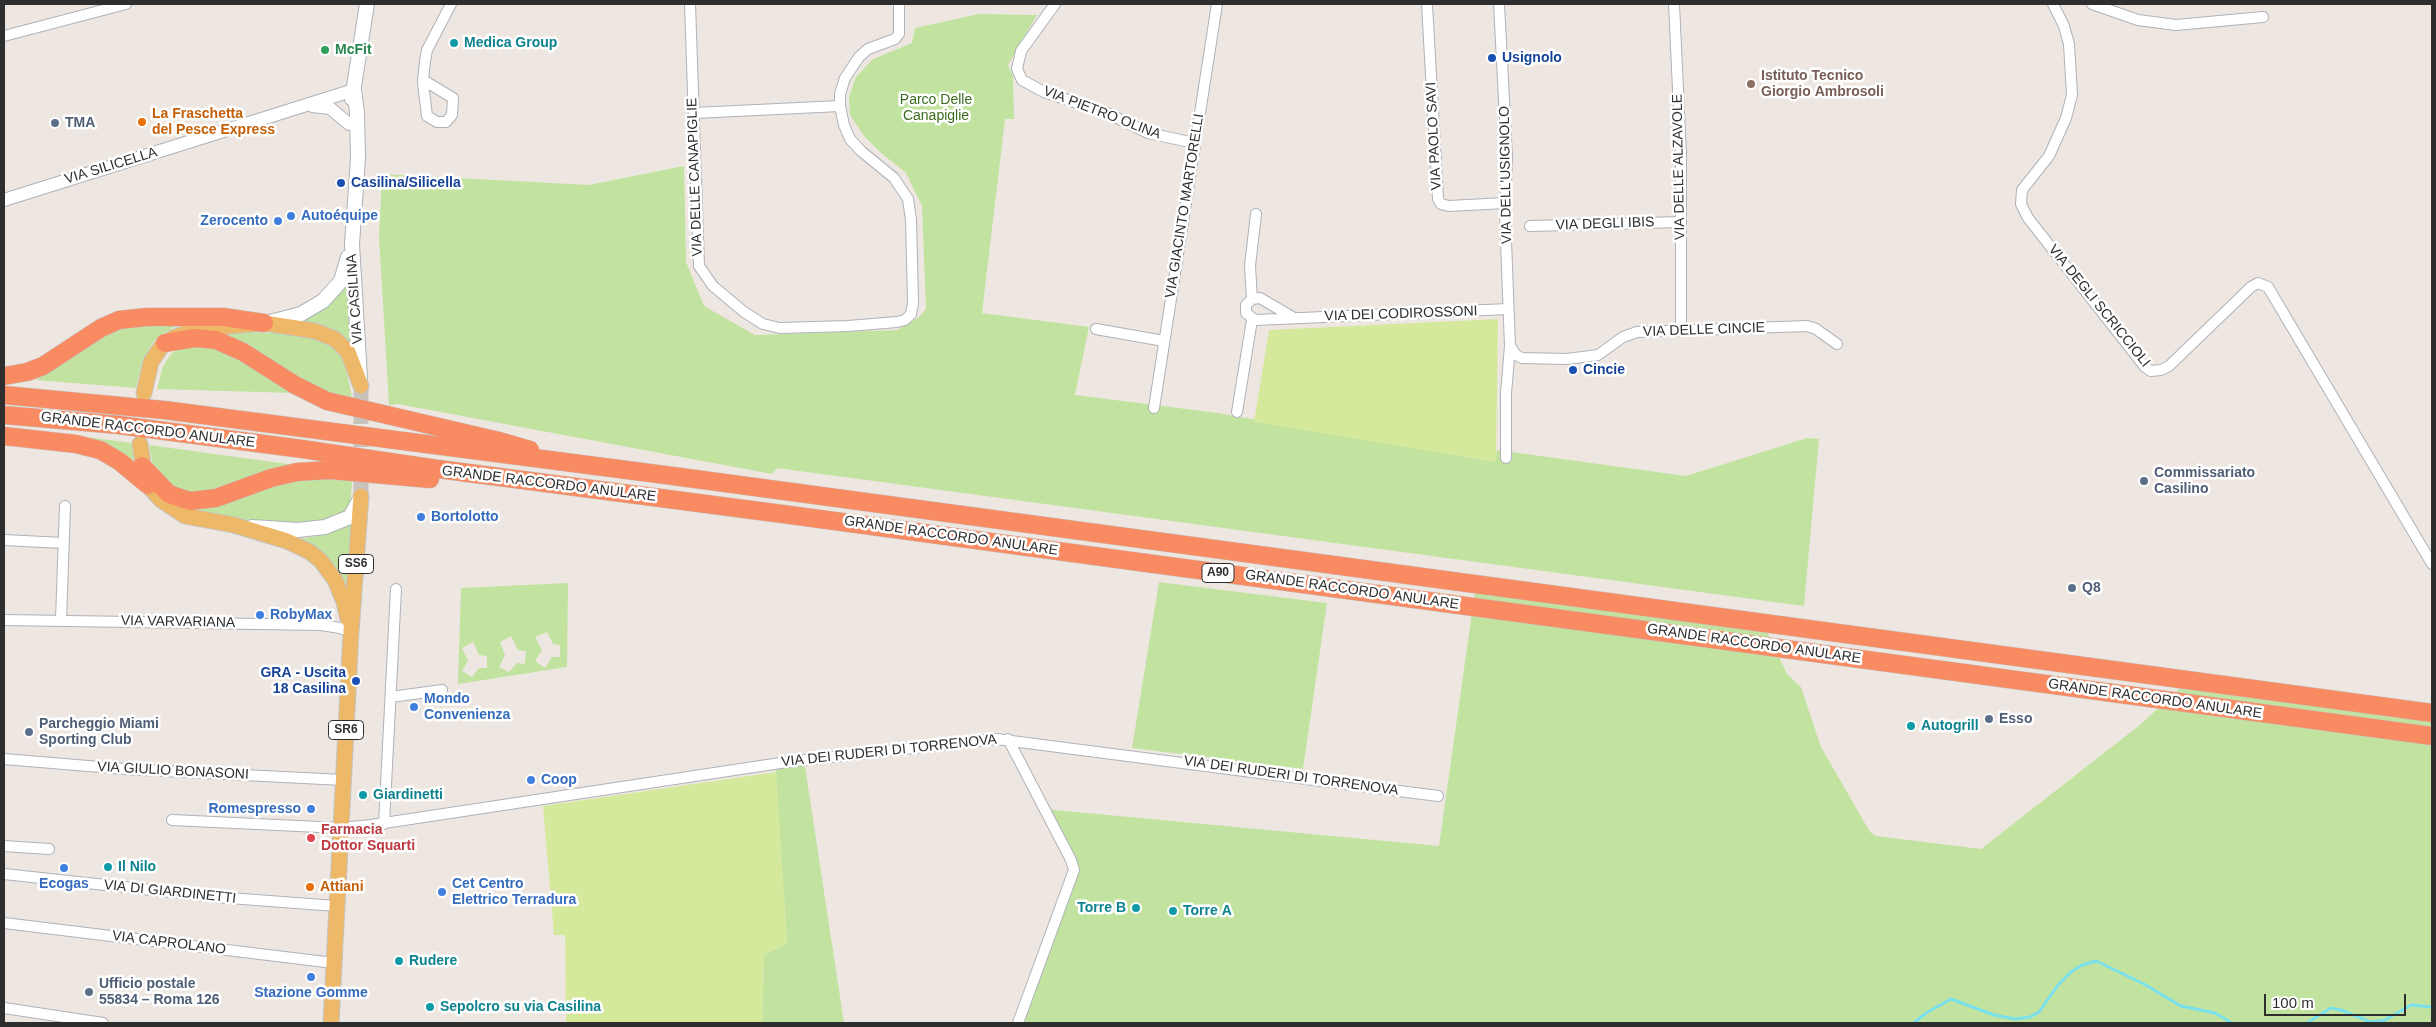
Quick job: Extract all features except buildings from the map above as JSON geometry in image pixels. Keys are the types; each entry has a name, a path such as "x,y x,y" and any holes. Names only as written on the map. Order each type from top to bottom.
{"highway":[{"path":"4,376 27,372 43,366 101,328 119,320 147,317 222,318 264,323"},
{"path":"165,343 195,338 216,340 233,347 295,385 327,400 498,441 571,464"},
{"name":"GRANDE RACCORDO ANULARE","path":"4,395 154,409 2432,713"},
{"name":"GRANDE RACCORDO ANULARE","path":"4,415 119,425 2432,736"},
{"path":"4,436 76,444 100,450 119,461 148,485"},
{"path":"142,466 169,494 190,501 216,498 285,474 323,470 446,480 574,496 607,492"}],"main road":[{"name":"VIA CASILINA","path":"361,386 352,244 348,124 367,4"},
{"name":"VIA CASILINA","path":"352,211 357,178 358,143 354,90"},
{"path":"144,393 151,362 165,343 188,331 264,323 301,314 327,297 343,276 352,244"},
{"path":"264,323 315,331 335,339 348,352 361,386"},
{"path":"140,444 142,466 148,485 161,500 180,514 274,537 304,548 326,567 335,580 344,602 351,632"},
{"path":"234,526 290,530 320,528 350,517 361,496"},
{"name":"SS6","path":"351,632 361,496"},
{"name":"SR6","path":"331,1023 351,632"}],"street":[{"path":"4,36 126,4"},
{"path":"423,80 427,50 451,4"},
{"name":"VIA DELLE CANAPIGLIE","path":"690,4 698,254 702,272 713,286 750,317 771,327 848,326 902,321 910,314 913,303 911,220 908,199 894,178 861,151 850,139 844,125 840,106"},
{"path":"694,112 840,106 840,94 845,78 859,57 868,49 891,40 899,34 899,4"},
{"name":"VIA PIETRO OLINA","path":"1055,4 1021,52 1018,61 1018,72 1022,80 1044,92 1108,113 1152,134 1194,143"},
{"name":"VIA GIACINTO MARTORELLI","path":"1154,408 1217,4"},
{"name":"VIA PAOLO SAVI","path":"1427,4 1438,199 1446,206 1505,203"},
{"name":"VIA DELL'USIGNOLO","path":"1500,4 1507,147 1505,203 1510,346"},
{"name":"VIA DELLE ALZAVOLE","path":"1674,4 1681,222 1681,331"},
{"name":"VIA DEGLI SCRICCIOLI","path":"2053,4 2064,26 2069,44 2072,95 2066,118 2054,148 2045,164 2022,190 2021,204 2028,218 2145,367 2151,371 2166,368 2251,287 2258,283 2268,287 2432,564"},
{"path":"2092,4 2138,20 2176,25 2263,17"},
{"name":"VIA SILICELLA","path":"4,200 354,90"},
{"name":"VIA SILICELLA","path":"304,106 330,108 348,124"},
{"path":"1237,412 1252,320 1245,311 1247,303 1252,298 1250,266 1256,214"},
{"name":"VIA DEGLI IBIS","path":"1530,226 1681,222"},
{"path":"1252,298 1264,299 1294,318"},
{"name":"VIA DEI CODIROSSONI","path":"1252,320 1508,309"},
{"name":"VIA DELLE CINCIE","path":"1510,346 1516,355 1527,359 1575,358 1601,354 1619,340 1632,334 1807,326 1816,329 1837,344"},
{"path":"1096,329 1164,341"},
{"path":"1506,458 1506,393 1510,346"},
{"path":"61,620 65,506"},
{"path":"4,540 63,543"},
{"path":"384,824 396,589"},
{"name":"VIA VARVARIANA","path":"4,620 321,626 340,628 351,632"},
{"path":"391,698 442,690"},
{"path":"1008,739 1071,860 1074,870 1018,1023"},
{"name":"VIA DEI RUDERI DI TORRENOVA","path":"172,820 340,828 384,824 787,762 953,743 1008,739 1438,796"},
{"name":"VIA GIULIO BONASONI","path":"4,759 118,769 343,780"},
{"path":"4,846 49,849"},
{"name":"VIA DI GIARDINETTI","path":"4,874 212,897 336,906"},
{"name":"VIA CAPROLANO","path":"4,923 334,963"},
{"path":"4,1008 103,1023"}],"green space":[{"name":"Parco Delle Canapiglie","path":"979,14 1037,15 1008,65 1013,76 1014,119 1005,119 982,313 1089,327 1075,395 1218,413 1495,462 1497,450 1686,476 1807,438 1819,439 1804,606 777,468 772,474 398,404 389,405 379,237 382,174 589,185 684,166 686,262 704,306 755,335 897,330 919,317 926,309 922,206 906,173 864,136 850,115 849,97 856,77 873,59 912,43 915,28"},
{"path":"350,275 352,351 296,322 328,305 340,293"},
{"path":"1498,319 1496,462 1254,422 1269,330"},
{"path":"123,324 178,325 153,342 142,364 136,388 36,380"},
{"path":"206,331 315,334 342,349 353,402 341,401"},
{"path":"213,344 293,393 157,389 163,366 171,354 178,349"},
{"path":"79,436 132,443 134,465"},
{"path":"149,445 295,465 241,486 180,495 153,466"},
{"path":"353,474 350,504 342,516 296,528 190,510 283,478"},
{"path":"356,517 350,598 296,537 306,538 327,534 349,523"},
{"path":"1159,582 1327,603 1303,769 1132,748"},
{"path":"568,583 567,667 458,684 461,588","holes":["547,632 553,644 560,645 560,657 552,657 545,668 535,661 542,650 535,637","511,636 518,650 526,651 525,664 517,663 509,672 499,667 505,655 500,642","473,642 479,655 487,656 487,668 479,668 472,677 462,671 468,661 462,648"]},
{"path":"1476,584 1763,623 1787,674 1801,687 1821,747 1870,832 1876,836 1981,849 2141,724 2188,681 2432,708 2432,1023 1018,1023 1074,870 1044,809 1439,846"},
{"path":"804,760 844,1023 762,1023 764,955 787,943 775,764"},
{"path":"776,772 787,943 764,955 762,1023 566,1023 565,935 554,935 543,806"}],"waterway":[{"path":"1914,1023 1926,1013 1951,999 1994,1015 2015,1019 2030,1017 2039,1012 2058,985 2071,972 2082,965 2096,961 2144,984 2181,1006 2215,1013 2232,1023"},
{"path":"2307,1023 2331,1008 2371,1022 2385,1020 2411,1005 2432,1007"}],"tunnel":[{"path":"361,386 361,496"}],"place":[{"name":"Medica Group","path":"454,43"},
{"name":"McFit","path":"325,50"},
{"name":"Usignolo","path":"1492,58"},
{"name":"Istituto Tecnico Giorgio Ambrosoli","path":"1751,84"},
{"name":"La Fraschetta del Pesce Express","path":"142,122"},
{"name":"TMA","path":"55,123"},
{"name":"Casilina/Silicella","path":"341,183"},
{"name":"Autoéquipe","path":"291,216"},
{"name":"Zerocento","path":"278,221"},
{"name":"Cincie","path":"1573,370"},
{"name":"Commissariato Casilino","path":"2144,481"},
{"name":"Bortolotto","path":"421,517"},
{"name":"Q8","path":"2072,588"},
{"name":"RobyMax","path":"260,615"},
{"name":"GRA - Uscita 18 Casilina","path":"356,681"},
{"name":"Mondo Convenienza","path":"414,707"},
{"name":"Esso","path":"1989,719"},
{"name":"Autogrill","path":"1911,726"},
{"name":"Parcheggio Miami Sporting Club","path":"29,732"},
{"name":"Coop","path":"531,780"},
{"name":"Giardinetti","path":"363,795"},
{"name":"Romespresso","path":"311,809"},
{"name":"Farmacia Dottor Squarti","path":"311,838"},
{"name":"Il Nilo","path":"108,867"},
{"name":"Ecogas","path":"64,868"},
{"name":"Attiani","path":"310,887"},
{"name":"Cet Centro Elettrico Terradura","path":"442,892"},
{"name":"Torre B","path":"1136,908"},
{"name":"Torre A","path":"1173,911"},
{"name":"Rudere","path":"399,961"},
{"name":"Stazione Gomme","path":"311,977"},
{"name":"Ufficio postale 55834 – Roma 126","path":"89,992"},
{"name":"Sepolcro su via Casilina","path":"430,1007"}]}
